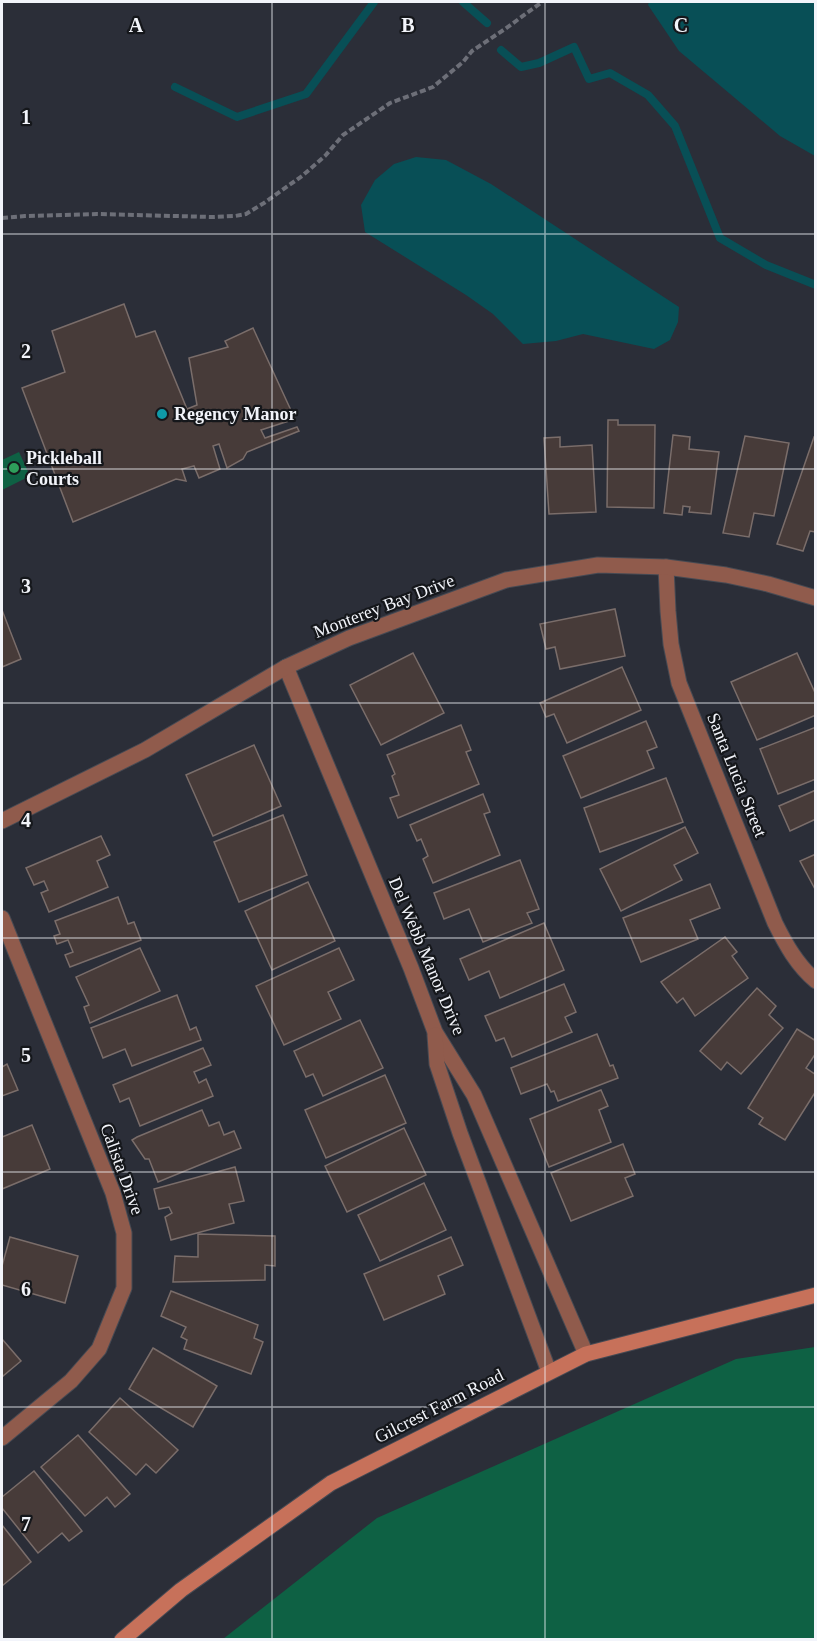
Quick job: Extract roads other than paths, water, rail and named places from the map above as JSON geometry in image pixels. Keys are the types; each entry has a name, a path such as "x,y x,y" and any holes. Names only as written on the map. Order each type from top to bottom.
{"main road":[{"name":"Gilcrest Farm Road","path":"122,1640 181,1590 330,1483 549,1372 586,1354 816,1295"}],"street":[{"name":"Monterey Bay Drive","path":"2,821 145,750 286,667 349,638 506,580 598,565 666,567 737,577 816,598"},
{"name":"Santa Lucia Street","path":"666,567 671,644 679,683 775,923 790,951 807,974 816,981"},
{"name":"Del Webb Manor Drive","path":"286,667 411,968 435,1032 474,1095 586,1354"},
{"name":"Calista Drive","path":"2,918 113,1193 124,1233 124,1288 99,1349 71,1381 2,1438"},
{"path":"435,1032 438,1064 460,1133 549,1372"}],"water":[{"path":"649,2 815,2 815,156 780,136 679,51 648,5"},
{"path":"416,157 446,160 491,184 679,307 678,322 670,340 654,349 583,334 556,341 523,344 493,314 365,232 361,205 375,180 394,164"}],"waterway":[{"path":"175,87 237,117 306,94 374,2"},
{"path":"463,2 487,23"},
{"path":"501,50 521,67 539,63 574,47 589,79 610,73 648,95 675,126 720,238 766,265 816,285"}],"place":[{"name":"Regency Manor","path":"162,414"},
{"name":"Pickleball Courts","path":"14,468"}]}
